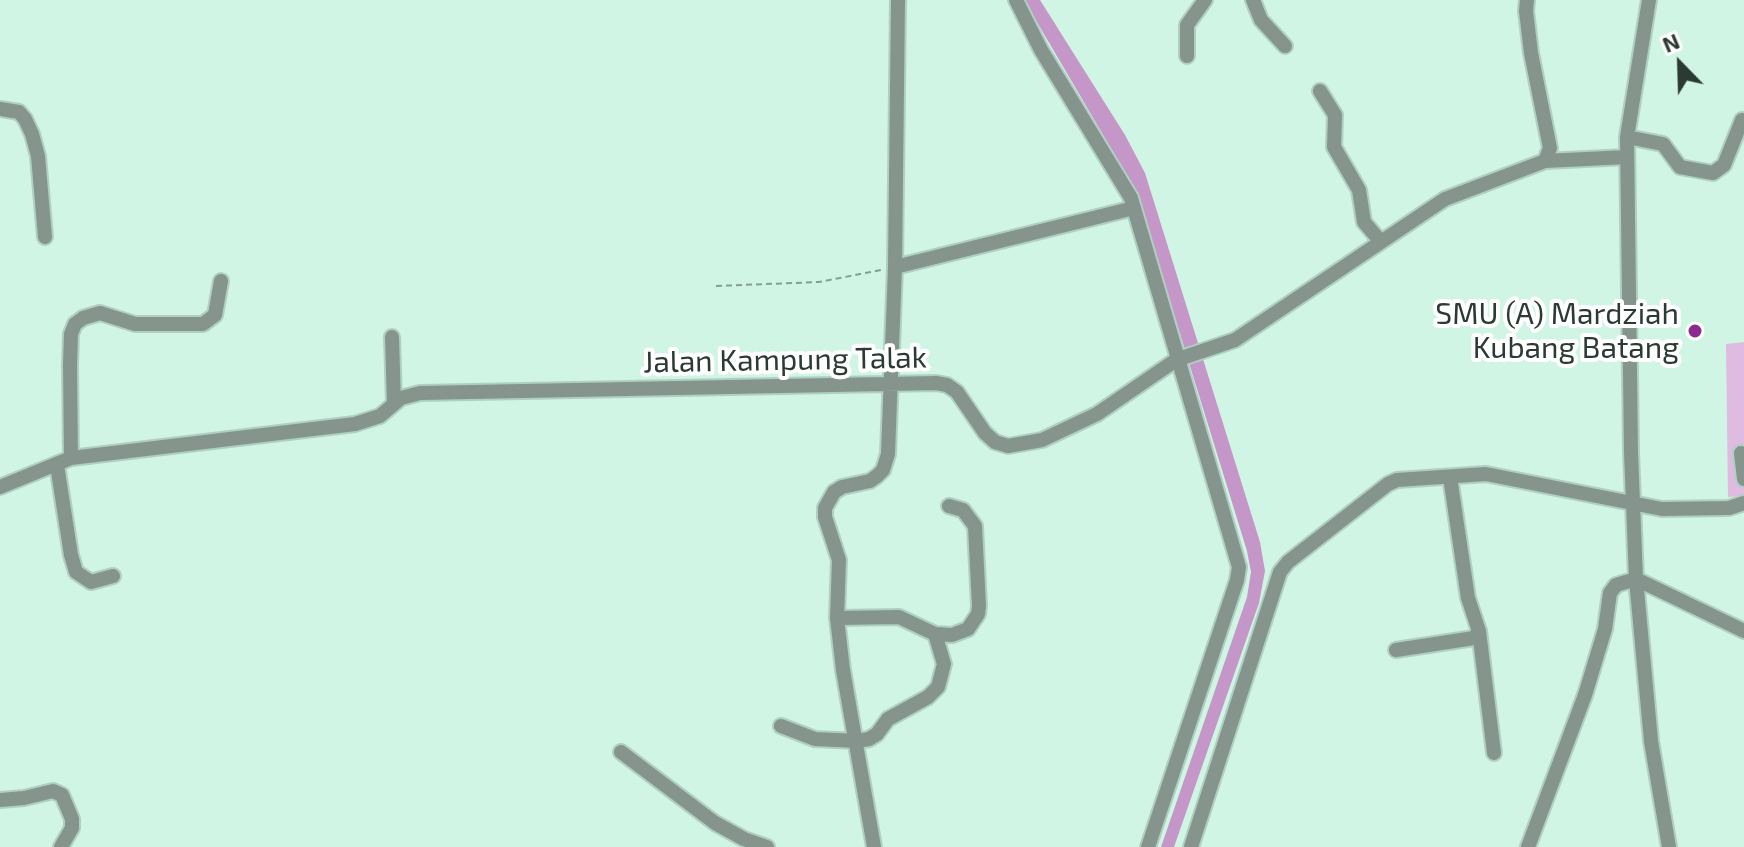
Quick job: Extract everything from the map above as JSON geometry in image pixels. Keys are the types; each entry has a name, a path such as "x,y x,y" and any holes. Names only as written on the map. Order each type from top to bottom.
{"street":[{"path":"870,846 837,618 839,560 829,537 825,508 834,492 842,487 870,481 883,470 888,454 895,267 898,0"},
{"path":"1016,0 1041,50 1130,195 1180,358 1239,572 1148,847"},
{"path":"1253,0 1261,20 1285,46"},
{"path":"1527,0 1531,53 1550,148 1545,161"},
{"path":"1649,0 1627,137 1633,505 1636,579 1651,741 1669,847"},
{"path":"1187,56 1187,25 1199,2"},
{"path":"1320,91 1335,115 1334,147 1359,190 1364,222 1381,242"},
{"path":"0,109 19,112 32,134 38,156 45,237"},
{"path":"1627,137 1663,144 1680,167 1713,173 1724,165 1742,120"},
{"name":"Jalan Kampung Talak","path":"0,487 64,461 355,424 380,416 401,398 420,393 947,385 961,396 989,438 1001,444 1015,445 1042,440 1097,414 1180,358 1235,340 1445,199 1545,161 1627,157"},
{"path":"895,267 1134,208"},
{"path":"113,576 91,582 76,572 71,555 64,461 71,334 75,324 83,318 100,313 135,324 203,324 215,315 221,281"},
{"path":"392,337 394,404"},
{"path":"1741,453 1744,479"},
{"path":"1191,847 1282,568 1388,484 1397,480 1486,474 1662,509 1729,508 1744,503"},
{"path":"1450,477 1468,598 1479,631 1494,753"},
{"path":"837,618 899,617 935,634 952,635 968,629 978,614 979,606 976,529 967,514 949,506"},
{"path":"1528,847 1585,695 1605,629 1610,593 1616,585 1636,579 1744,631"},
{"path":"1396,650 1474,638 1479,631"},
{"path":"781,726 815,739 857,741 873,737 888,719 928,697 938,687 944,664 935,634"},
{"path":"621,752 715,823 767,847"},
{"path":"0,800 53,791 62,795 72,828 61,847"}],"path":[{"path":"716,286 819,282 895,267"}],"shaded area":[{"path":"1024,0 1040,0 1125,135 1145,173 1260,542 1265,571 1259,603 1174,847 1161,847 1247,597 1251,572 1136,191"},
{"path":"1744,342 1744,496 1728,497 1726,344"}],"place":[{"name":"SMU (A) Mardziah Kubang Batang","path":"1695,331"}]}
